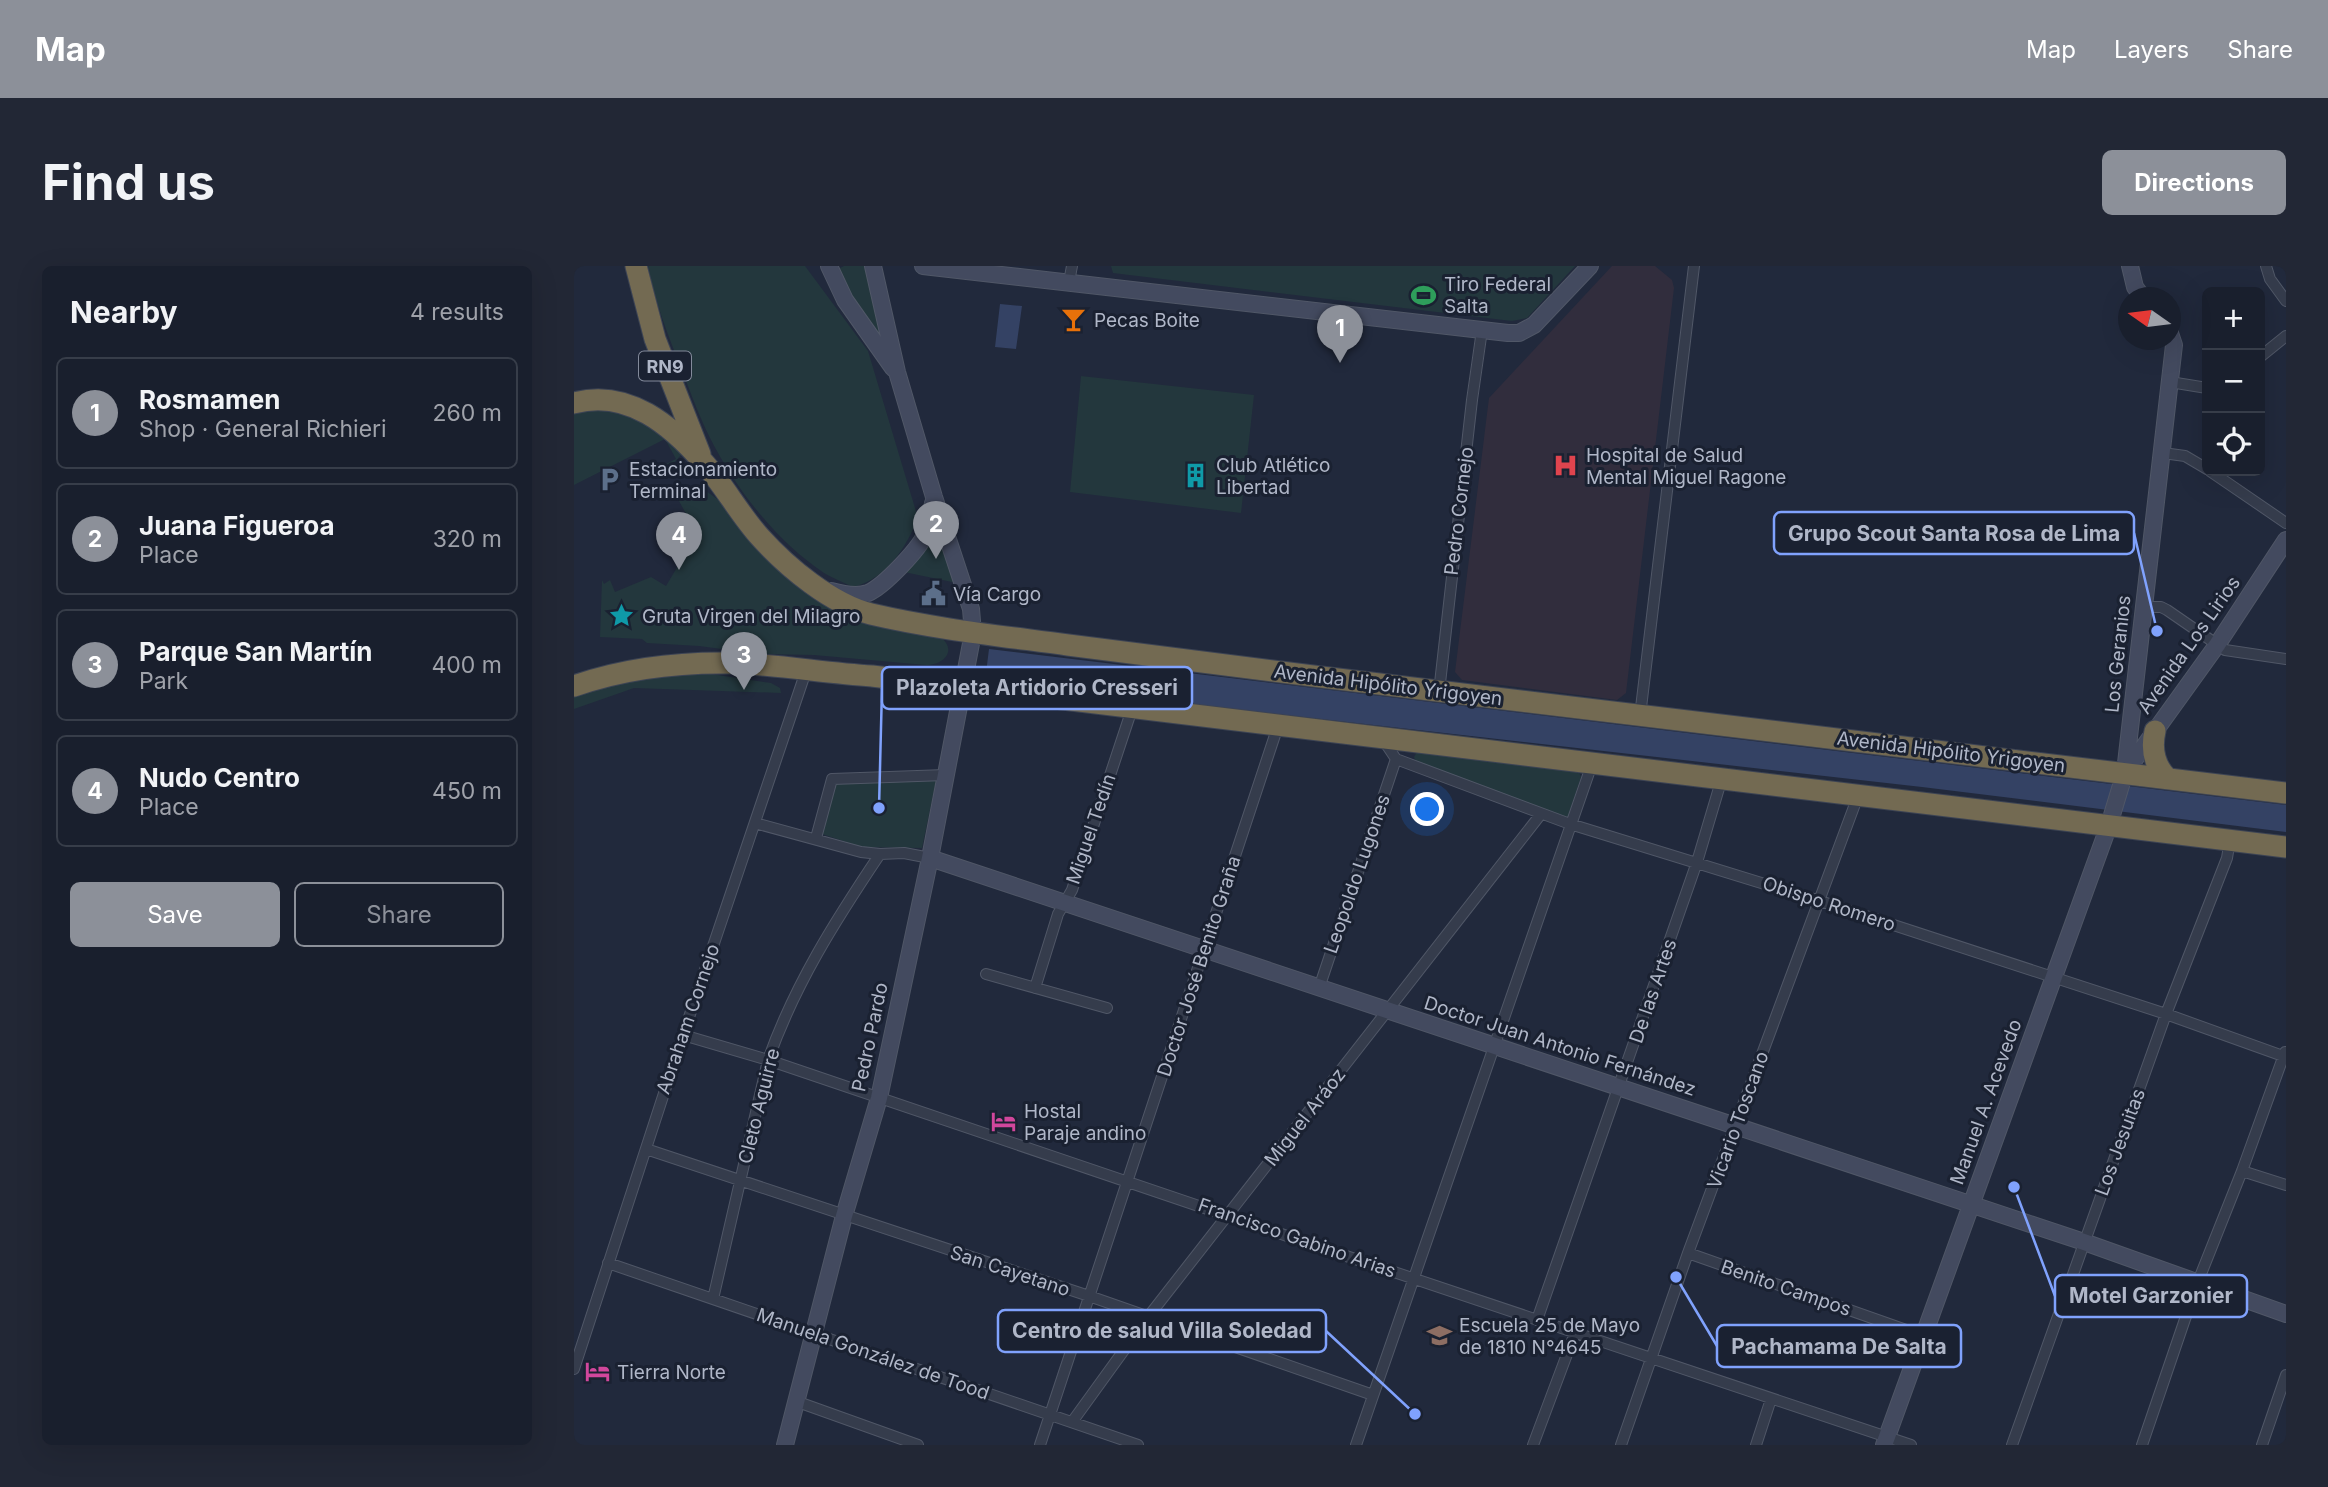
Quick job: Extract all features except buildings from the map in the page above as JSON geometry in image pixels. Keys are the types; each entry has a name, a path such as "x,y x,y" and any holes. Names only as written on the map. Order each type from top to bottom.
{"highway":[{"name":"RN9","path":"636,266 656,339 704,462"},
{"name":"Avenida Hipólito Yrigoyen","path":"574,403 599,398 639,407 704,462 762,539 815,585 842,604 862,612 973,633 1439,692 2286,793"},
{"path":"574,686 659,666 733,663 872,676 2286,847"},
{"path":"2155,731 2153,744 2156,762 2167,778"}],"street":[{"path":"828,266 845,300 897,372"},
{"name":"Pedro Pardo","path":"785,1445 844,1216 879,1098 930,858 973,633 971,609 897,372 873,266"},
{"path":"923,266 1071,274 1519,333 1527,330 1590,266"},
{"path":"1640,716 1694,266"},
{"path":"2118,266 2135,287"},
{"path":"2130,266 2137,287"},
{"path":"2266,266 2270,279 2286,301"},
{"name":"Pedro Cornejo","path":"1439,692 1482,330"},
{"path":"2265,353 2286,336"},
{"name":"Los Geranios","path":"2125,772 2173,350"},
{"path":"2170,382 2202,387"},
{"path":"2163,453 2185,456 2202,466"},
{"path":"2218,476 2286,523"},
{"path":"815,585 849,595 868,593 879,585 919,546 930,522 934,497"},
{"name":"Avenida Los Lirios","path":"2125,772 2217,645 2286,540"},
{"path":"2144,607 2161,607 2167,610 2231,652 2286,659"},
{"name":"Abraham Cornejo","path":"574,1369 682,1035 806,671"},
{"name":"Miguel Tedín","path":"1035,988 1058,914 1072,890 1132,709"},
{"name":"Doctor José Benito Graña","path":"1040,1445 1278,726"},
{"path":"1382,738 1396,760"},
{"name":"Obispo Romero","path":"1396,760 1570,824 1820,901 2285,1054"},
{"name":"Leopoldo Lugones","path":"1319,988 1396,760"},
{"path":"1356,1445 1592,764"},
{"name":"Manuel A. Acevedo","path":"1885,1441 2109,825 2125,772"},
{"path":"816,838 832,779 946,775"},
{"name":"De las Artes","path":"1537,1320 1697,862 1722,778"},
{"name":"Vicario Toscano","path":"1621,1445 1688,1253 1858,796"},
{"name":"Miguel Aráoz","path":"1072,1422 1148,1317 1541,814"},
{"name":"Doctor Juan Antonio Fernández","path":"755,822 861,852 904,853 930,858 2084,1242 2286,1314"},
{"name":"Los Jesuitas","path":"2012,1445 2166,1014 2227,858 2230,840"},
{"name":"Cleto Aguirre","path":"713,1299 768,1060 779,1030 830,929 880,854"},
{"path":"986,974 1107,1009"},
{"name":"Francisco Gabino Arias","path":"682,1035 768,1060 1414,1277 1771,1399 1885,1441 1911,1445"},
{"path":"2141,1445 2197,1284 2285,1054"},
{"name":"San Cayetano","path":"646,1149 1089,1296 1373,1395"},
{"path":"2242,1171 2286,1185"},
{"name":"Benito Campos","path":"1688,1253 1923,1336"},
{"name":"Manuela González de Tood","path":"608,1263 1138,1445"},
{"path":"1534,1445 1575,1333"},
{"path":"2262,1445 2286,1375"},
{"path":"1756,1445 1771,1399"},
{"path":"798,1402 918,1445"}],"shaded area":[{"path":"648,266 805,266 868,351 918,518 901,551 885,570 853,587 824,573 806,560 759,513 720,457 698,412 662,318"},
{"path":"866,266 881,333 880,341 839,276 840,268"},
{"name":"Tiro Federal Salta","path":"1111,266 1575,266 1527,318 1512,321 1113,273"},
{"name":"Hospital de Salud Mental Miguel Ragone","path":"1612,266 1655,266 1672,280 1674,288 1626,693 1617,700 1462,680 1455,672 1489,398"},
{"path":"1081,376 1254,395 1241,513 1070,492"},
{"path":"625,405 680,449 681,455 672,465 659,471 658,468 676,459 665,439 574,485 574,407"},
{"path":"692,486 704,490 725,506 768,561 801,588 939,636 948,646 947,655 939,662 926,665 814,655 760,654 647,643 642,639 600,637 602,580 604,584 610,580 615,592 651,577 666,586 685,554 700,539 674,492"},
{"path":"937,522 957,583 904,572"},
{"path":"711,674 771,683 780,688 781,693 634,688 574,709 574,694 607,684"},
{"path":"1417,752 1577,768 1581,777 1567,819 1416,762 1414,757"},
{"path":"936,781 922,848 861,847 822,834 835,783"}],"water":[{"path":"1000,304 1022,306 1016,349 995,347"},
{"path":"989,649 2286,805 2286,832 1922,787 985,681"}],"place":[{"name":"Tiro Federal Salta","path":"1424,295"},
{"name":"Pecas Boite","path":"1074,320"},
{"name":"Rosmamen","path":"1340,363"},
{"name":"Hospital de Salud Mental Miguel Ragone","path":"1566,466"},
{"name":"Club Atlético Libertad","path":"1196,476"},
{"name":"Estacionamiento Terminal","path":"609,480"},
{"name":"Juana Figueroa","path":"936,559"},
{"name":"Nudo Centro","path":"679,570"},
{"name":"Vía Cargo","path":"933,594"},
{"name":"Gruta Virgen del Milagro","path":"622,616"},
{"name":"Grupo Scout Santa Rosa de Lima","path":"2157,631"},
{"name":"Parque San Martín","path":"744,690"},
{"name":"Plazoleta Artidorio Cresseri","path":"879,808"},
{"name":"Hostal Paraje andino","path":"1004,1122"},
{"name":"Motel Garzonier","path":"2014,1187"},
{"name":"Pachamama De Salta","path":"1676,1277"},
{"name":"Escuela 25 de Mayo de 1810 N°4645","path":"1439,1336"},
{"name":"Tierra Norte","path":"597,1372"},
{"name":"Centro de salud Villa Soledad","path":"1415,1414"}]}
